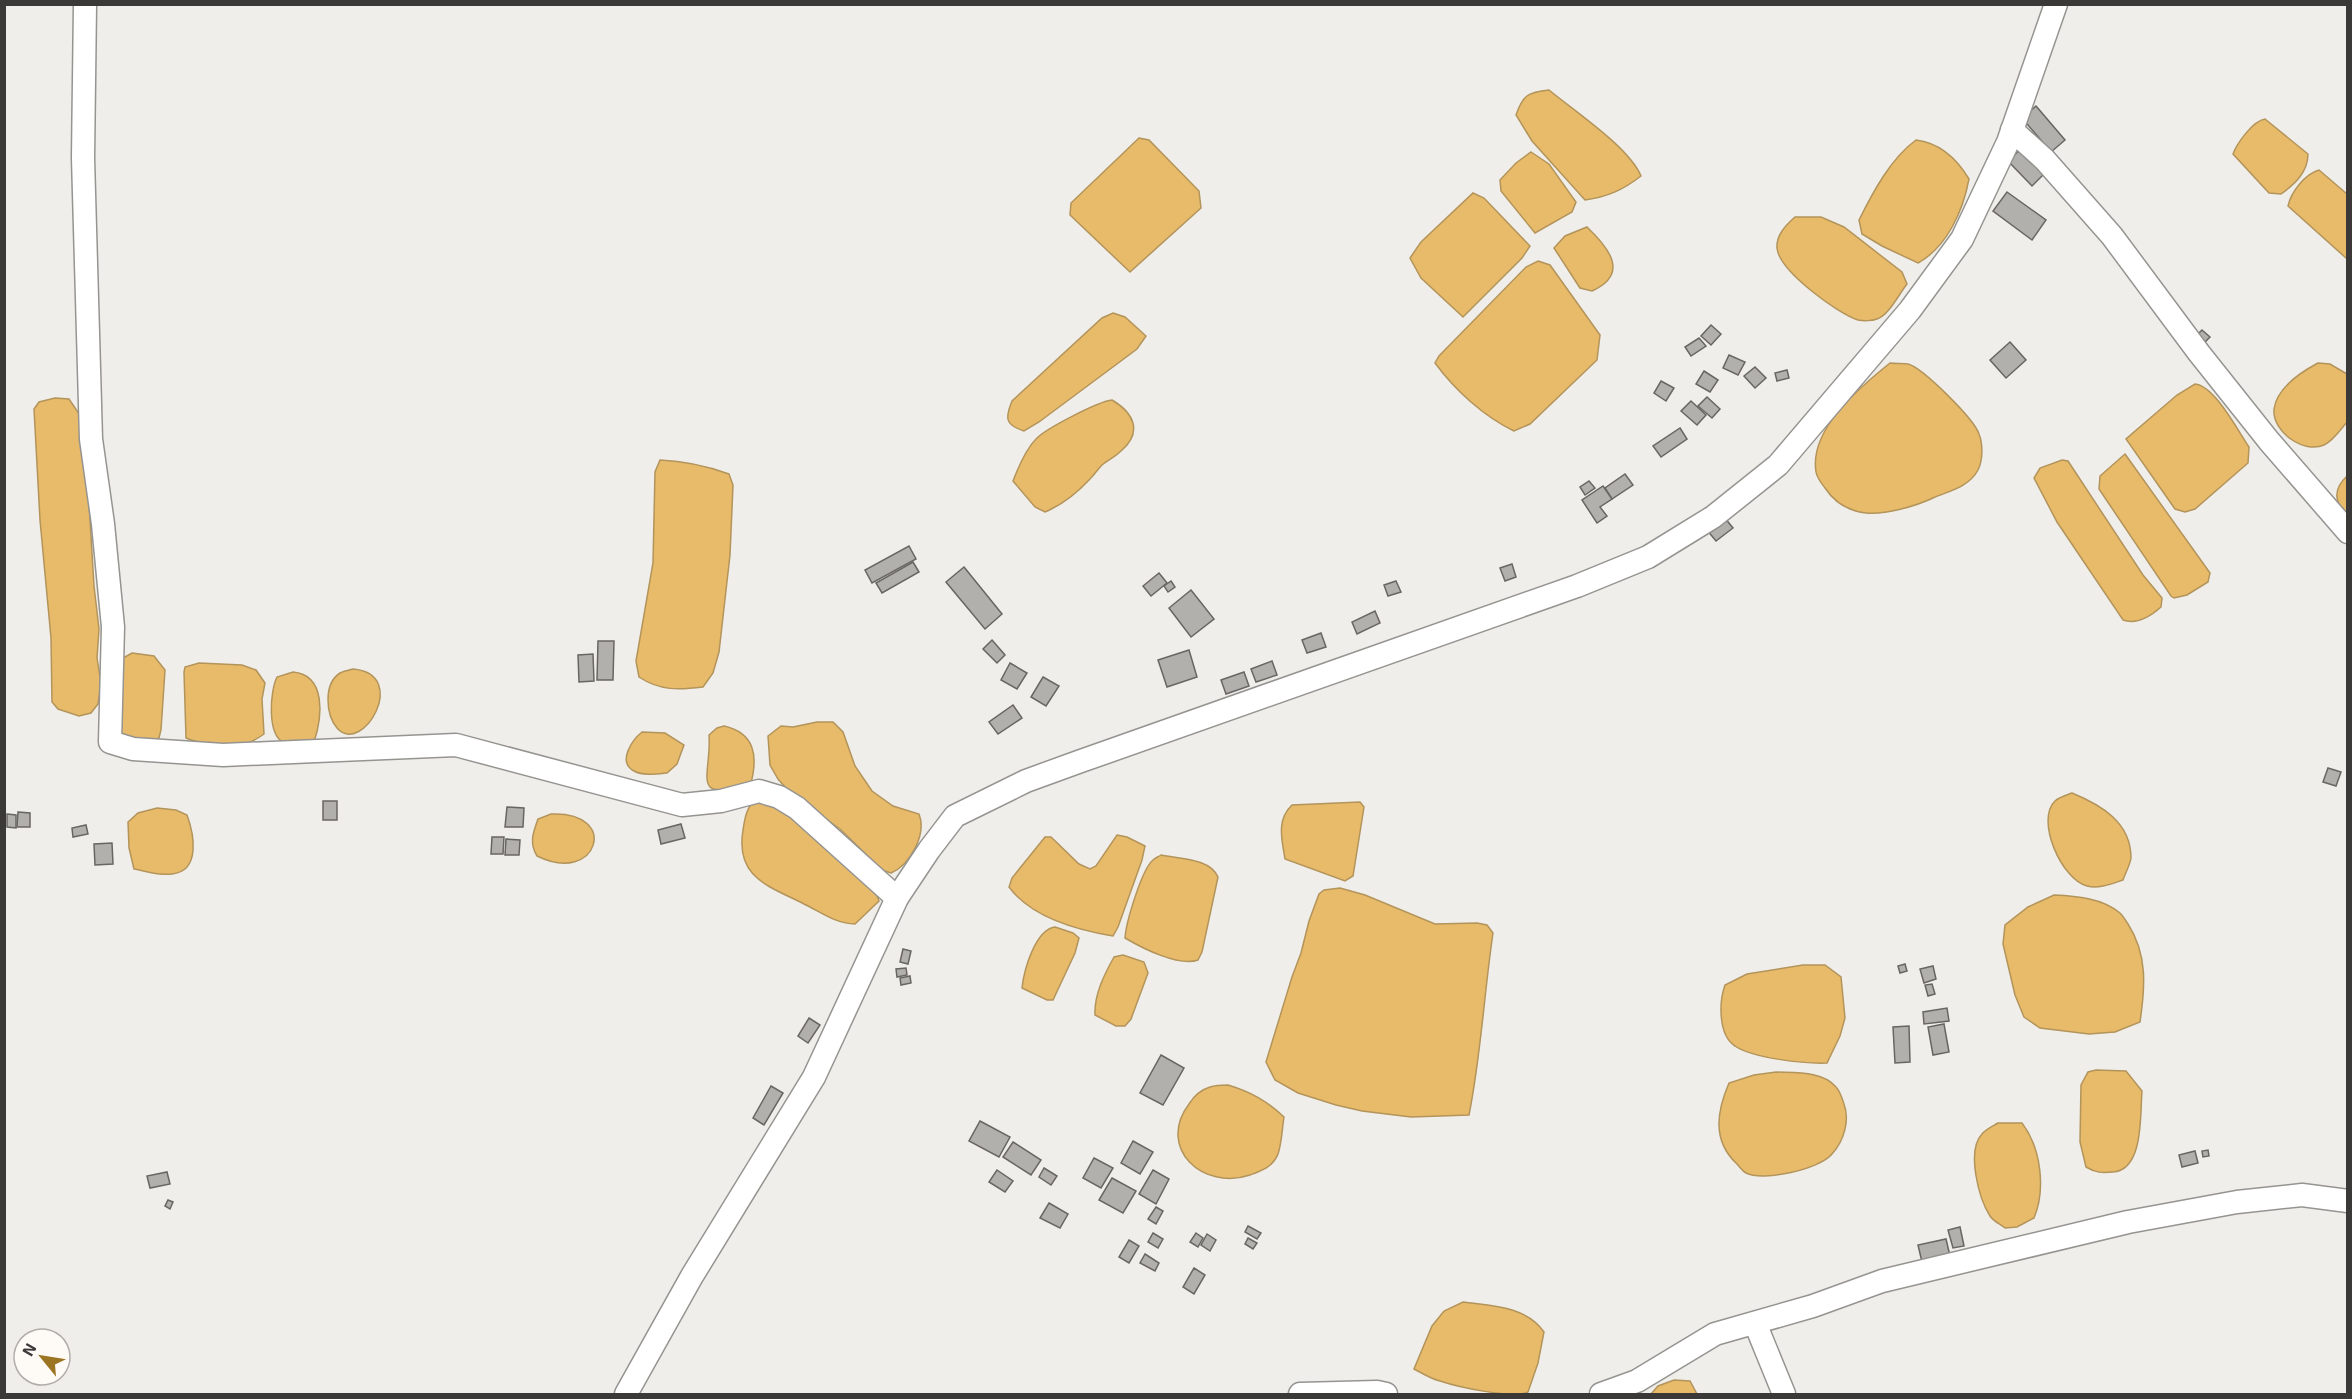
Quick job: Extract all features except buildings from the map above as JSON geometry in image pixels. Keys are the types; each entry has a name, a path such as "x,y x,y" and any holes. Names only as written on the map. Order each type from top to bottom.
{"street":[{"path":"85,4 83,158 90,439 103,524 113,627 110,742 134,749 223,755 456,745 682,805 721,801 759,791 779,797 797,808 897,898"},
{"path":"626,1395 692,1276 814,1077 897,898 955,816 988,798 1081,760 1576,586 1648,557 1713,517 1778,465 1910,310 1962,239 2012,130 2055,4"},
{"path":"2012,130 2045,160 2112,236 2199,353 2269,441 2348,532"},
{"path":"1601,1395 1637,1381 1715,1335 1814,1306 1882,1281 2128,1222 2238,1202 2302,1195 2348,1201"},
{"path":"1755,1323 1784,1395"},
{"path":"1300,1395 1377,1392 1386,1395"}],"shaded area":[{"path":"1549,90 1613,141 1635,165 1641,176 1614,192 1585,200 1532,141 1516,115 1527,96"},
{"path":"2265,119 2308,154 2306,166 2300,177 2281,194 2269,193 2233,154 2246,133"},
{"path":"1139,138 1149,140 1199,191 1201,208 1130,272 1070,215 1071,203"},
{"path":"1916,140 1933,145 1947,153 1969,179 1963,203 1952,227 1937,248 1918,263 1862,234 1859,220 1891,166"},
{"path":"1531,152 1549,164 1576,202 1572,212 1535,233 1501,191 1500,180 1516,163"},
{"path":"2319,170 2347,194 2348,258 2288,206 2299,184"},
{"path":"1473,193 1484,198 1530,246 1522,258 1463,317 1421,278 1410,258 1421,242"},
{"path":"1795,217 1821,217 1844,227 1902,272 1907,284 1886,313 1875,320 1858,320 1837,309 1798,279 1780,257 1777,248 1780,235"},
{"path":"1587,227 1608,252 1613,269 1604,284 1592,291 1580,288 1554,248 1565,236"},
{"path":"1538,261 1550,265 1600,335 1597,360 1530,424 1514,431 1491,418 1470,401 1435,363 1439,356 1526,267"},
{"path":"1113,313 1125,317 1146,336 1137,349 1039,422 1024,431 1013,426 1008,420 1012,401 1102,318"},
{"path":"1890,363 1908,364 1915,368 1936,384 1958,406 1979,434 1982,447 1981,462 1969,481 1952,491 1900,509 1882,513 1859,512 1842,505 1829,493 1816,472 1816,456 1820,440 1839,410"},
{"path":"2318,363 2330,364 2347,374 2347,422 2337,435 2324,445 2316,447 2299,444 2284,433 2278,426 2274,409 2276,401 2285,388 2297,376"},
{"path":"2195,384 2210,392 2232,421 2249,447 2248,463 2195,509 2185,512 2175,509 2126,439 2177,395"},
{"path":"55,398 69,399 84,421 94,586 99,629 97,658 101,683 98,704 91,713 79,716 58,709 52,702 51,638 40,520 34,409 39,402"},
{"path":"1112,400 1126,411 1133,423 1134,430 1128,444 1102,465 1075,494 1045,512 1035,507 1013,481 1032,443 1041,434 1085,410"},
{"path":"2125,454 2210,573 2208,582 2187,595 2174,598 2171,596 2099,489 2100,476"},
{"path":"660,460 704,466 721,471 729,474 733,485 730,555 719,652 713,673 703,687 686,689 662,687 639,677 636,661 653,563 655,472"},
{"path":"2062,460 2068,461 2143,575 2162,598 2161,607 2148,616 2133,621 2123,620 2057,522 2034,478 2040,468"},
{"path":"2347,476 2347,514 2339,505 2337,495 2340,485"},
{"path":"132,653 154,656 165,670 161,730 159,738 150,742 124,738 118,731 123,658"},
{"path":"199,663 242,665 256,670 265,683 262,699 264,734 251,742 237,745 206,743 186,738 184,672 185,667"},
{"path":"353,669 370,674 378,684 380,698 376,711 368,723 358,732 347,734 337,728 333,722 328,700 331,684 335,678 340,673"},
{"path":"293,672 304,675 317,689 320,710 314,742 283,742 274,730 271,712 275,683 277,677"},
{"path":"817,722 833,722 843,732 855,766 872,791 893,806 919,814 921,831 915,848 905,863 891,873 882,870 840,829 791,794 770,765 768,736 781,726 793,727"},
{"path":"724,726 734,729 748,740 754,755 754,764 751,783 718,790 711,788 708,782 709,735 717,728"},
{"path":"642,732 665,733 684,745 677,764 667,773 642,774 629,767 626,757 628,751"},
{"path":"2072,793 2103,809 2112,816 2126,834 2131,858 2123,880 2100,886 2087,886 2069,873 2061,861 2054,848 2048,821 2055,801"},
{"path":"757,797 790,812 875,890 879,901 855,924 835,920 779,892 757,878 750,870 744,859 743,830 747,812"},
{"path":"1360,802 1364,807 1353,876 1345,881 1285,859 1282,824 1292,805"},
{"path":"157,808 176,810 187,815 192,832 193,850 188,866 172,874 134,869 129,848 128,822 138,813"},
{"path":"551,814 573,816 587,824 593,834 593,845 587,855 575,862 558,863 537,856 532,842 536,824 538,819"},
{"path":"1117,835 1145,846 1142,860 1113,936 1070,926 1042,914 1018,897 1009,887 1012,878 1045,837 1051,837 1079,864 1090,869 1096,866"},
{"path":"1161,855 1201,863 1208,866 1218,877 1202,952 1198,960 1171,959 1125,938 1131,909 1144,874 1153,860"},
{"path":"1340,888 1365,895 1435,924 1477,923 1487,925 1493,933 1477,1070 1469,1115 1411,1117 1362,1111 1298,1093 1275,1080 1266,1062 1309,921 1319,894 1324,890"},
{"path":"2054,895 2097,901 2113,908 2124,918 2134,936 2142,960 2144,984 2140,1022 2115,1032 2089,1034 2040,1028 2024,1017 2015,995 2003,944 2005,925 2028,907"},
{"path":"1055,927 1073,933 1079,938 1075,953 1053,1000 1047,1000 1022,988 1025,971 1036,943 1042,935"},
{"path":"1123,955 1144,962 1148,973 1131,1019 1125,1026 1116,1026 1095,1015 1095,1008 1100,985 1110,964 1114,957"},
{"path":"1803,965 1825,965 1841,977 1845,1018 1840,1036 1827,1063 1766,1057 1743,1050 1729,1041 1721,1018 1725,985 1747,974"},
{"path":"2126,1071 2142,1091 2140,1126 2135,1152 2123,1169 2113,1172 2099,1172 2086,1167 2080,1142 2081,1085 2088,1072"},
{"path":"1776,1072 1816,1075 1836,1087 1846,1110 1845,1130 1832,1154 1816,1165 1778,1175 1765,1176 1746,1173 1728,1154 1723,1145 1719,1125 1722,1104 1729,1083 1754,1075"},
{"path":"1228,1085 1258,1098 1284,1117 1279,1149 1273,1162 1258,1172 1233,1178 1216,1177 1201,1171 1181,1150 1178,1136 1180,1120 1195,1096 1210,1087"},
{"path":"1998,1123 2022,1123 2034,1144 2040,1169 2040,1194 2034,1218 2017,1227 2005,1228 1991,1218 1978,1187 1975,1163 1977,1142 1984,1132"},
{"path":"1463,1302 1497,1306 1518,1312 1537,1323 1544,1332 1538,1363 1528,1392 1510,1394 1472,1389 1437,1380 1414,1369 1432,1326 1444,1311"},
{"path":"1674,1380 1690,1381 1697,1394 1651,1394 1658,1386"}]}
